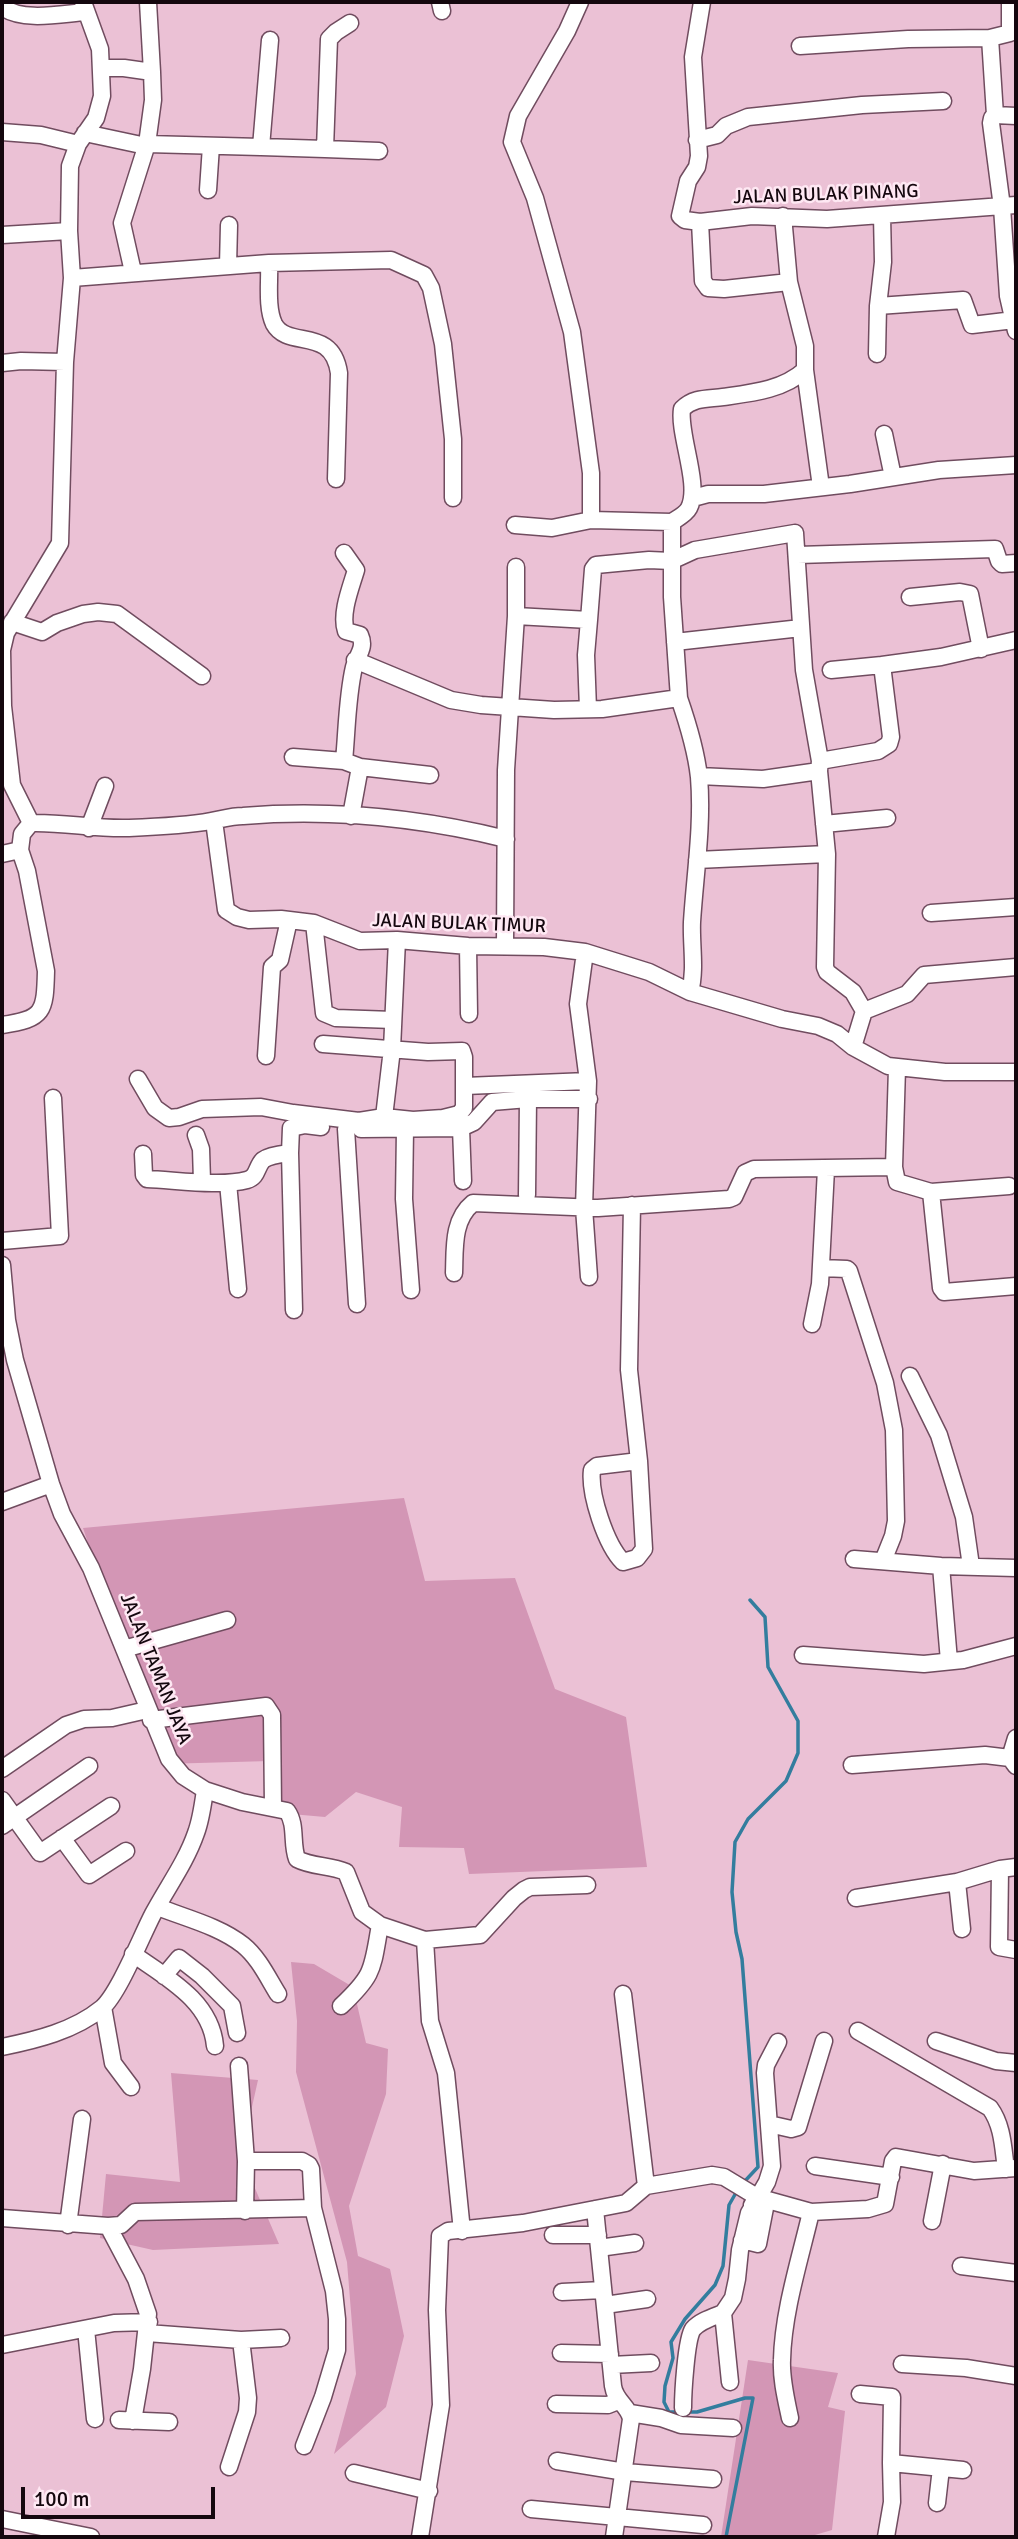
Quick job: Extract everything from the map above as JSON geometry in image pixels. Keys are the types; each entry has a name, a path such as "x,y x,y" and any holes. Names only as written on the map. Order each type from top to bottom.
{"street":[{"path":"133,272 122,223 147,145 153,100 148,2"},
{"path":"580,2 567,31 518,116 512,142 535,198 572,332 591,472 591,520"},
{"path":"702,2 693,57 697,140 717,135 726,126 748,117 862,105 943,101"},
{"path":"800,46 908,39 990,38 1010,33 1010,2"},
{"path":"2,6 15,13 33,15 84,7 100,49 102,68 102,96 96,118 81,139 69,166 72,278 65,362 60,544 5,640 3,706 12,785 31,823"},
{"path":"325,149 329,39 350,23"},
{"path":"878,306 962,300 972,326 1015,326 1008,296 1009,206 991,123 995,115 990,38"},
{"path":"261,147 270,40"},
{"path":"102,68 152,72"},
{"path":"995,115 1016,116"},
{"path":"2,132 147,145 379,151"},
{"name":"JALAN BULAK PINANG","path":"697,140 697,167 688,181 680,216 685,220 700,222 752,216 827,219 1009,206"},
{"path":"208,190 211,146"},
{"path":"877,354 878,306 883,262 882,215"},
{"path":"783,216 789,282 805,346 805,370 821,487"},
{"path":"700,222 703,281 708,288 723,289 789,282"},
{"path":"228,266 229,225"},
{"path":"2,235 69,231"},
{"path":"72,278 269,263 391,260 424,275 431,288 443,344 453,439 453,498"},
{"path":"269,263 270,314 275,326 284,334 312,340 328,349 337,360 339,373 336,480"},
{"path":"2,363 65,362"},
{"path":"515,525 552,528 591,520 672,522 688,510 693,498 682,409 695,399 757,392 781,386 796,379 805,370"},
{"path":"884,434 893,477"},
{"path":"693,498 708,494 747,496 939,470 1016,465"},
{"path":"672,522 671,561 679,698 691,733 699,776 692,927 693,978 690,992"},
{"path":"588,709 586,655 593,569 596,565 649,560 671,561 695,551 795,533 804,670 819,766 827,854 825,967 827,972 853,992 864,1011 853,1047"},
{"path":"798,555 995,549 1002,564 1016,564"},
{"path":"344,553 356,569 344,626 346,631 359,635 362,640 362,649 355,660 350,685 351,816"},
{"path":"505,946 506,770 516,616 516,567"},
{"path":"910,597 960,592 970,594 981,649"},
{"path":"5,640 42,632 75,616 98,612 117,614 202,676"},
{"path":"516,616 589,620"},
{"path":"675,642 801,628"},
{"path":"831,670 882,665 981,649 1016,640"},
{"path":"355,660 451,700 510,708 588,709 679,698"},
{"path":"699,776 762,779 878,751 889,744 891,737 882,665"},
{"path":"293,757 430,775"},
{"path":"89,828 105,786"},
{"path":"31,823 128,828 214,821 233,816 351,816 403,819 462,828 506,839"},
{"path":"824,824 887,818"},
{"name":"JALAN BULAK TIMUR","path":"214,821 226,910 237,917 314,923 360,941 397,940 468,946 544,947 585,952 649,972 690,992 782,1019 818,1026 837,1034 853,1047 888,1066 945,1072 1016,1072"},
{"path":"2,1025 33,1018 41,1012 46,987 46,971 27,870 20,850 22,834 31,823"},
{"path":"2,853 20,850"},
{"path":"697,860 827,854"},
{"path":"931,913 1016,908"},
{"path":"266,1056 272,967 280,960 289,920"},
{"path":"314,923 324,1013 336,1018 393,1020"},
{"path":"384,1117 397,940"},
{"path":"468,946 469,1014"},
{"path":"585,952 578,1004 589,1099 584,1208 589,1277"},
{"path":"864,1011 906,994 925,975 1016,967"},
{"path":"138,1079 155,1108 169,1118 202,1109 261,1107 293,1114 359,1121 384,1117 413,1120 443,1118 459,1114 464,1108 462,1051 428,1052 323,1044"},
{"path":"897,1068 894,1167 897,1182 931,1192 1009,1186"},
{"path":"465,1086 588,1081"},
{"path":"2,1241 60,1236 53,1098"},
{"path":"294,1310 290,1132 294,1126 346,1129 461,1128 474,1122 489,1103 528,1099 589,1099"},
{"path":"527,1195 528,1099"},
{"path":"461,1128 463,1181"},
{"path":"346,1129 357,1304"},
{"path":"405,1129 404,1199 411,1290"},
{"path":"196,1135 201,1149 202,1181"},
{"path":"143,1154 144,1175 147,1179 228,1183 253,1178 262,1161 290,1153"},
{"path":"454,1273 456,1233 459,1222 473,1203 584,1208 732,1199 745,1172 754,1169 894,1167"},
{"path":"812,1324 821,1268 826,1169"},
{"path":"228,1183 238,1289"},
{"path":"931,1192 941,1289 944,1292 1016,1286"},
{"path":"632,1205 629,1370 639,1461 644,1549 637,1558 623,1562 613,1548 601,1519 592,1470 597,1466 639,1461"},
{"name":"JALAN TAMAN JAYA","path":"2,1265 9,1365 62,1514 91,1568 169,1759 183,1776 205,1790 242,1802 273,1808"},
{"path":"821,1268 849,1271 885,1383 894,1430 896,1521 894,1536 883,1562"},
{"path":"910,1376 939,1435 964,1517 971,1566"},
{"path":"2,1502 51,1484"},
{"path":"854,1559 941,1566 1016,1568"},
{"path":"941,1566 949,1661"},
{"path":"124,1649 227,1620"},
{"path":"803,1655 924,1664 994,1653 1016,1646"},
{"path":"2,1769 66,1725 84,1719 266,1706 272,1715 273,1808 288,1811 292,1818 294,1852 297,1859 333,1866 345,1872 362,1912 380,1925 425,1940 480,1936 519,1893 530,1888 587,1885"},
{"path":"852,1765 985,1755 1013,1762 1016,1738"},
{"path":"8,1822 89,1766"},
{"path":"2,2047 62,2031 103,2007 183,1864 197,1830 205,1790"},
{"path":"2,1800 8,1822 40,1853 111,1806"},
{"path":"62,1839 89,1875 126,1851"},
{"path":"856,1898 957,1882 1008,1868 999,1945 1002,1949 1016,1950"},
{"path":"957,1882 962,1929"},
{"path":"158,1907 219,1931 244,1946 262,1967 278,1994"},
{"path":"341,2006 363,1985 372,1970 380,1925"},
{"path":"425,1940 430,2021 446,2073 463,2231"},
{"path":"133,1954 186,1992 205,2015 215,2046"},
{"path":"164,1976 179,1958 232,2006 237,2033"},
{"path":"623,1994 646,2186"},
{"path":"103,2007 113,2063 131,2087"},
{"path":"421,2537 441,2405 437,2310 439,2247 440,2236 448,2231 523,2223 626,2203 646,2186 712,2175 724,2177 747,2194 811,2212 881,2207 886,2202 896,2157 974,2171 1011,2169 1002,2133 990,2108 858,2031"},
{"path":"936,2040 996,2061 1016,2063 1016,2046"},
{"path":"769,2123 791,2129 797,2127 824,2041"},
{"path":"747,2194 766,2182 772,2166 765,2073 766,2065 778,2042"},
{"path":"239,2066 246,2161 245,2211"},
{"path":"68,2225 82,2119"},
{"path":"246,2161 306,2162 311,2169 313,2208 334,2291 337,2350 304,2445"},
{"path":"932,2221 943,2164"},
{"path":"815,2166 891,2177"},
{"path":"683,2408 689,2336 699,2324 723,2313 733,2298 747,2194"},
{"path":"2,2218 108,2226 121,2225 135,2212 313,2208"},
{"path":"595,2209 610,2359 614,2392 618,2401 630,2413 661,2418 681,2425 733,2428"},
{"path":"790,2418 782,2361 792,2295 811,2212"},
{"path":"108,2226 136,2279 148,2328 126,2421 169,2422"},
{"path":"552,2235 635,2243"},
{"path":"961,2266 1016,2273"},
{"path":"562,2292 604,2298 647,2299"},
{"path":"723,2313 730,2382"},
{"path":"2,2344 114,2323 242,2340 281,2338"},
{"path":"86,2329 95,2419"},
{"path":"229,2467 247,2412 242,2340"},
{"path":"561,2353 651,2363"},
{"path":"902,2364 966,2368 1016,2376"},
{"path":"860,2394 892,2397 892,2502 886,2537"},
{"path":"556,2403 608,2405 618,2401"},
{"path":"614,2537 625,2472 630,2413"},
{"path":"557,2461 625,2472 713,2479"},
{"path":"891,2463 963,2470"},
{"path":"937,2503 941,2468"},
{"path":"354,2473 429,2491"},
{"path":"531,2509 703,2525"},
{"path":"2,2519 91,2537"}],"shaded area":[{"path":"404,1498 425,1581 515,1578 555,1689 626,1717 647,1867 469,1874 464,1848 399,1847 402,1807 356,1792 325,1817 280,1813 270,1761 162,1764 83,1528"},
{"path":"291,1962 314,1964 353,1987 366,2043 388,2049 386,2094 349,2206 358,2256 390,2269 404,2336 386,2407 334,2454 356,2374 347,2262 296,2072 297,2021"},
{"path":"171,2073 258,2080 241,2156 279,2244 153,2250 100,2238 106,2174 180,2182"},
{"path":"748,2360 838,2373 828,2407 845,2411 832,2530 808,2537 721,2537"}],"waterway":[{"path":"744,2182 758,2167 742,1959 732,1892 735,1842 748,1819 786,1781 798,1753 798,1721 768,1667 765,1617 750,1600"},
{"path":"680,2412 669,2412 664,2402 665,2386 673,2358 671,2342 685,2319 715,2285 723,2266 729,2205 737,2191"},
{"path":"688,2412 753,2398 726,2537"}]}
